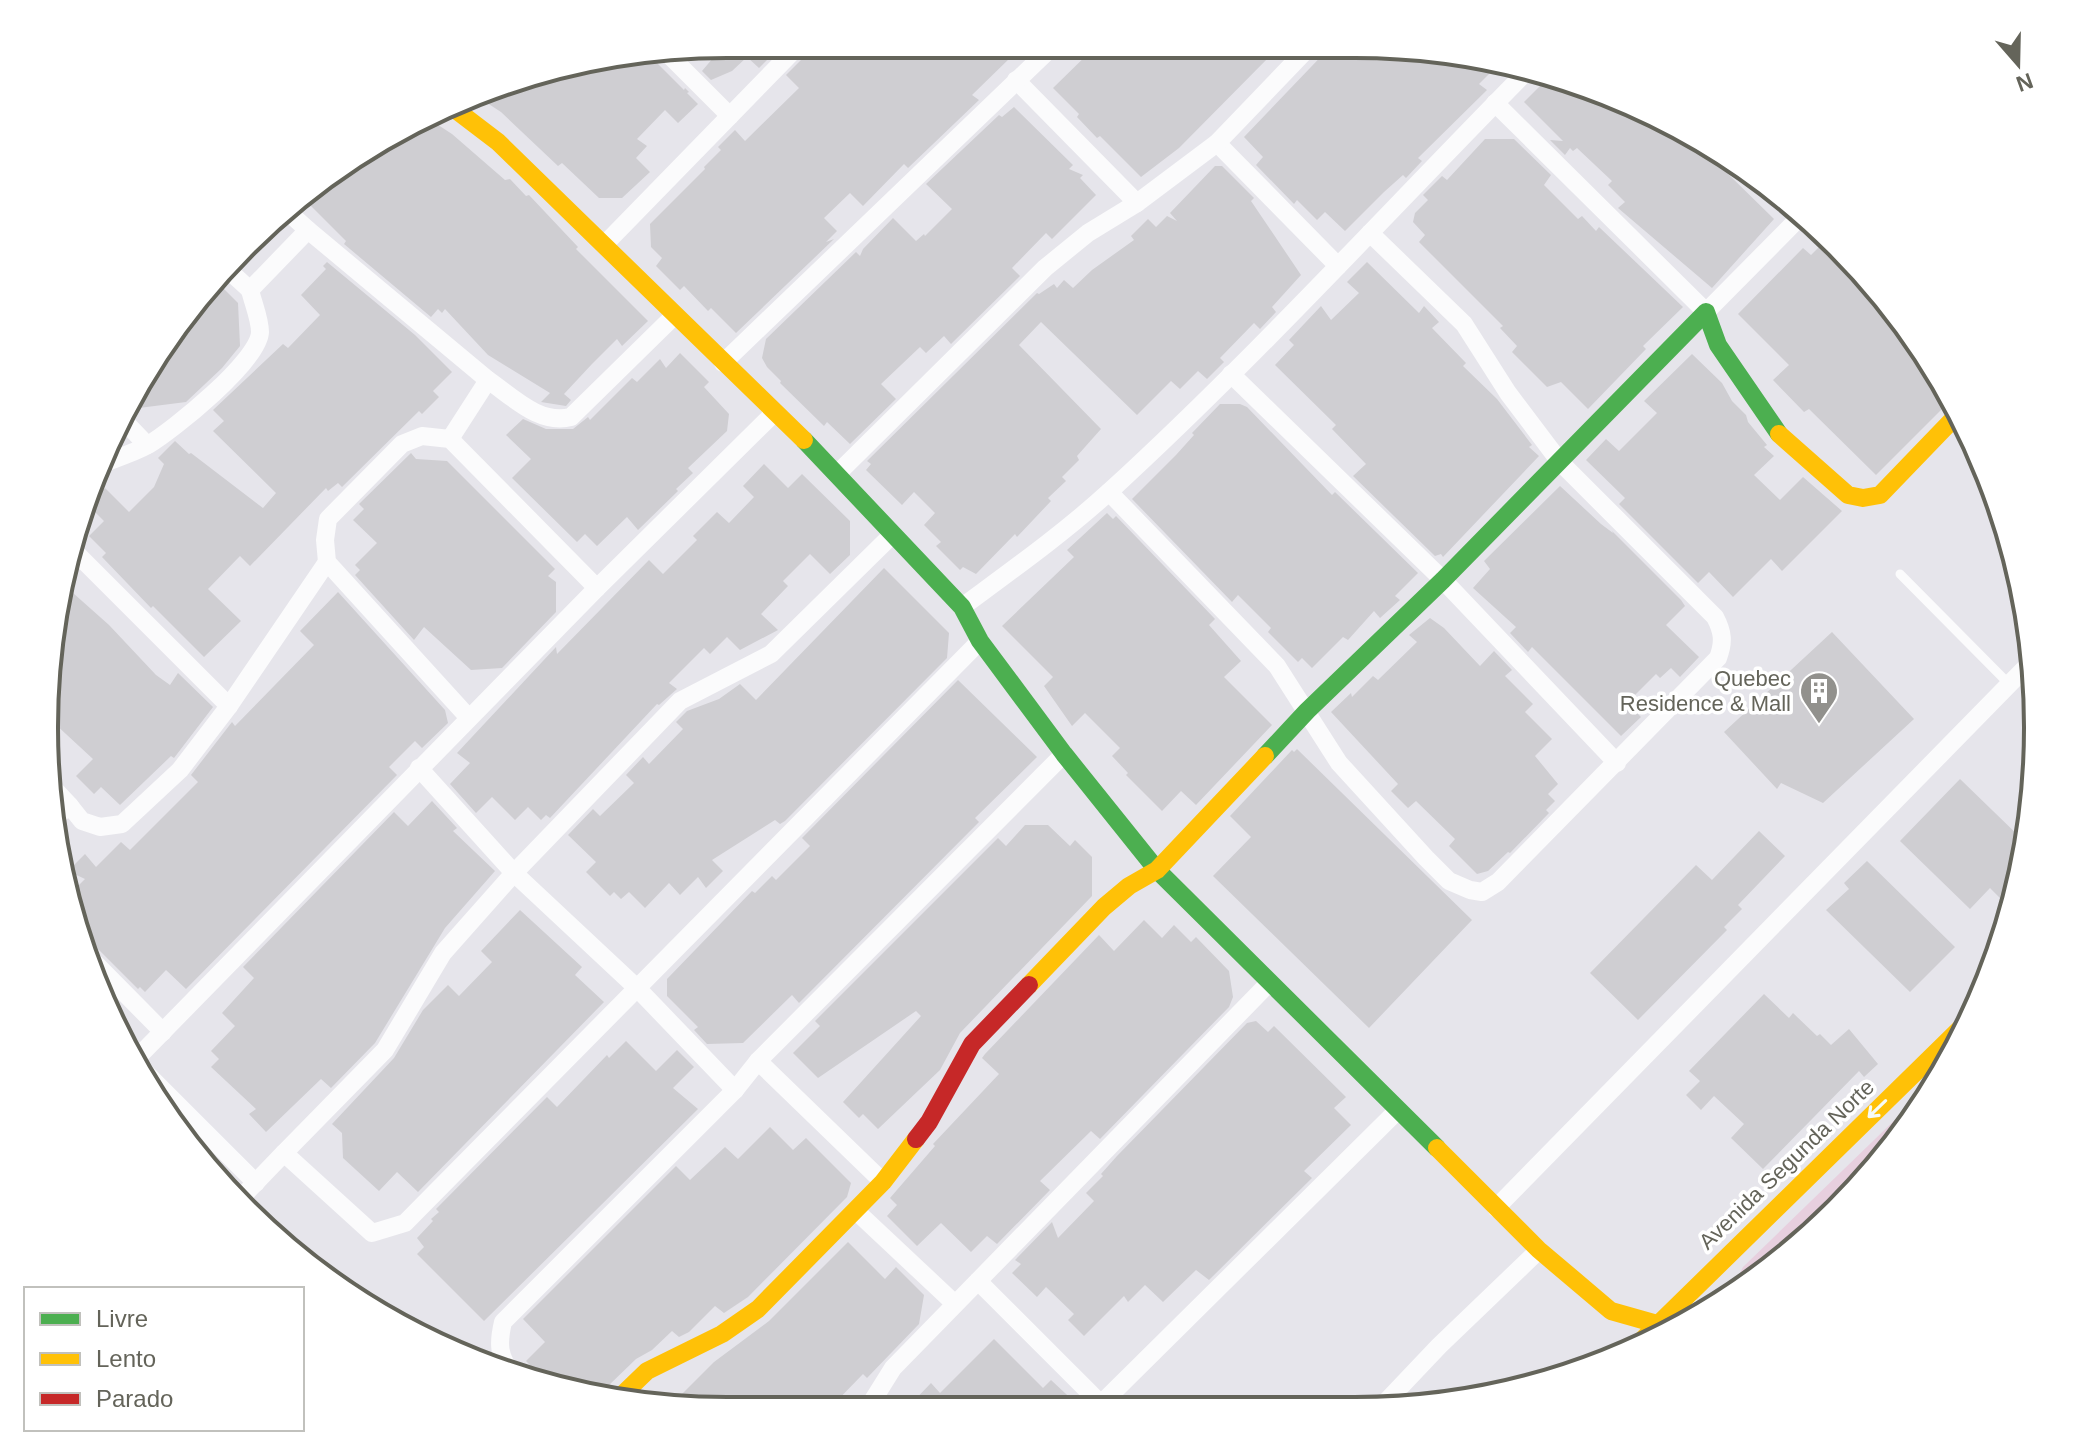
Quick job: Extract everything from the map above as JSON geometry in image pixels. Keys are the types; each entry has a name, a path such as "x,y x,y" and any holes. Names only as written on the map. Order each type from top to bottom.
{"street":[{"path":"605,244 786,58"},
{"path":"723,363 1016,80 1035,58"},
{"path":"838,473 1045,268 1088,233 1137,203 1217,143 1299,58"},
{"path":"674,60 730,116"},
{"path":"962,607 1036,553 1109,492 1231,374 1519,79"},
{"path":"1016,80 1137,203"},
{"path":"1495,103 1706,312 1718,345 1775,431 1848,495 1863,498 1880,495 1950,422"},
{"path":"461,114 498,142 838,473 962,607 980,641 1064,754 1157,870 1268,984 1539,1250 1611,1311 1657,1324"},
{"path":"1217,143 1338,266"},
{"path":"294,217 488,380 544,418 559,420 571,417 675,315"},
{"path":"628,1389 647,1371 722,1334 758,1309 856,1211 883,1182 929,1122 972,1044 1104,907 1129,886 1157,870 1307,711 1443,580 1794,223"},
{"path":"250,290 308,230"},
{"path":"1109,492 1277,666 1339,763 1449,881 1482,892 1498,882 1718,658 1723,644 1722,630 1715,617 1560,462 1508,393 1464,324 1370,233"},
{"path":"115,458 147,445 226,383 257,342 260,331 250,290 234,275"},
{"path":"1231,374 1443,580 1617,763"},
{"path":"450,439 488,380"},
{"path":"143,1054 419,768 774,413"},
{"path":"129,427 147,445"},
{"path":"469,718 327,562 325,540 328,519 402,444 422,436 450,439 597,588"},
{"path":"246,1193 385,1050 443,953 514,873 680,701 771,654 893,534"},
{"path":"80,557 229,706"},
{"path":"64,811 100,827 122,824 180,770 229,706 327,562"},
{"path":"284,1153 372,1233 405,1223 980,641"},
{"path":"1496,1208 2022,672"},
{"path":"503,1358 498,1341 503,1322 1064,754"},
{"path":"419,768 514,873 638,989 735,1090"},
{"path":"105,973 163,1032"},
{"path":"875,1397 893,1368 954,1303 1268,984"},
{"name":"Avenida Segunda Norte","path":"1657,1324 1944,1045"},
{"path":"758,1061 883,1182"},
{"path":"168,1094 256,1183"},
{"path":"1109,1397 1398,1110"},
{"path":"856,1211 954,1303"},
{"path":"1391,1396 1539,1250"},
{"path":"978,1281 1091,1397"},
{"path":"1611,1311 1622,1341"}],"lane":[{"path":"1900,574 2010,685"},
{"path":"1692,1305 1693,1289"}],"shaded area":[{"path":"1900,1115 1858,1169 1828,1201 1796,1231 1739,1275 1743,1267"}],"building":[{"path":"713,58 746,58 732,71 711,80 702,71"},
{"path":"748,58 769,58 759,68"},
{"path":"803,58 1010,58 972,95 979,100 908,168 904,164 863,206 850,193 824,218 837,231 826,242 834,239 736,333 711,308 708,311 684,286 680,290 656,266 662,258 651,247 650,224 705,169 721,150 718,147 735,130 745,141 799,88 786,75"},
{"path":"1084,58 1268,58 1179,148 1141,177 1100,136 1097,138 1053,88"},
{"path":"1320,58 1398,59 1491,72 1479,84 1487,90 1418,158 1422,161 1406,178 1403,175 1384,192 1345,231 1325,212 1317,220 1297,200 1294,204 1256,165 1263,157 1244,137"},
{"path":"656,62 698,104 678,123 665,110 637,139 647,146 636,158 650,172 622,198 599,198 562,163 558,166 501,112 487,103 554,81"},
{"path":"1541,85 1611,109 1651,127 1724,170 1774,219 1712,288 1618,208 1625,202 1608,185 1612,181 1577,148 1573,151 1570,148 1565,155 1550,140 1563,141 1524,102"},
{"path":"1014,107 1073,165 1069,169 1083,175 1080,178 1096,195 1052,239 1046,233 1012,268 1020,276 951,344 944,336 926,353 920,347 881,384 896,399 850,444 827,422 824,426 767,367 762,358 766,339 856,252 860,256 893,218 916,241 925,236 952,209 926,184 999,115 1002,117"},
{"path":"437,124 505,180 510,179 526,196 529,195 578,247 576,249 648,321 622,346 617,339 592,364 564,394 571,400 566,406 541,402 550,393 488,355 445,309 442,313 438,309 431,317 344,244 346,241 310,205 356,171"},
{"path":"1485,139 1514,139 1551,175 1544,185 1578,219 1582,216 1596,231 1599,227 1683,307 1643,346 1646,349 1588,409 1561,382 1547,387 1512,352 1517,346 1500,328 1503,326 1419,242 1425,235 1413,222 1415,213 1428,200 1423,195 1442,176 1447,180"},
{"path":"1215,166 1222,166 1254,198 1251,201 1301,275 1272,307 1276,312 1260,329 1254,323 1220,358 1224,362 1207,379 1198,371 1180,389 1171,381 1137,415 1041,322 1019,345 1101,429 1077,456 1079,460 1062,477 1066,481 1048,498 1051,501 1017,537 1015,534 976,574 963,567 960,570 936,546 941,542 924,525 935,513 914,492 902,505 866,470 871,464 867,461 1037,293 1054,284 1057,288 1064,280 1073,288 1134,240 1131,236 1148,219 1156,227 1167,216 1177,221 1170,213"},
{"path":"1820,246 1858,286 1911,356 1943,408 1876,475 1809,409 1804,412 1773,380 1789,365 1738,314 1803,248 1811,255"},
{"path":"327,262 415,335 452,372 433,391 439,397 422,414 419,411 342,487 338,483 328,491 326,488 250,566 240,556 208,589 241,621 204,657 102,557 106,553 89,536 104,521 94,511 105,488 129,512 154,487 164,464 158,458 175,441 263,508 276,493 213,431 224,421 213,410 283,344 288,348 320,315 301,295 326,269 323,266"},
{"path":"1367,262 1419,313 1424,306 1439,322 1432,328 1466,363 1463,366 1497,399 1532,445 1529,447 1539,456 1443,557 1441,554 1435,556 1353,476 1366,464 1332,429 1336,425 1275,365 1294,345 1289,340 1321,306 1331,320 1359,293 1347,282"},
{"path":"223,288 238,303 240,346 186,402 140,408 171,356"},
{"path":"680,353 709,382 704,387 729,414 727,431 688,468 693,473 638,530 627,517 597,546 585,534 577,542 512,478 531,459 506,435 523,419 546,429 573,429 588,417 590,420 632,378 637,382 660,359 666,368"},
{"path":"1692,354 1722,383 1732,401 1767,445 1764,447 1774,456 1754,475 1780,500 1803,477 1842,511 1782,571 1771,559 1733,597 1709,572 1698,583 1619,504 1625,498 1586,460 1606,439 1619,451 1657,413 1644,401"},
{"path":"1220,404 1247,407 1332,495 1335,492 1418,573 1395,596 1400,600 1380,618 1374,611 1348,640 1343,637 1312,668 1302,658 1298,662 1268,632 1271,628 1238,595 1232,602 1132,499"},
{"path":"411,453 416,459 447,461 555,569 548,576 556,582 556,612 502,668 471,670 424,627 414,640 355,575 360,570 355,565 377,543 353,520 364,509 359,504"},
{"path":"764,464 788,488 802,474 850,521 850,555 830,574 810,554 783,581 788,586 761,614 778,630 740,650 727,637 710,654 704,648 669,683 677,689 657,704 550,818 546,815 541,820 528,807 515,820 492,797 476,813 450,784 470,763 457,753 556,647 557,654 649,560 663,574 697,540 693,536 717,512 729,523 754,497 743,486"},
{"path":"1560,486 1612,531 1681,600 1685,606 1666,625 1699,657 1680,677 1671,668 1660,678 1656,674 1627,703 1641,717 1621,736 1532,647 1528,652 1510,633 1516,627 1473,588 1490,569 1484,561"},
{"path":"1107,513 1113,519 1116,516 1215,619 1209,625 1241,661 1224,677 1272,725 1196,805 1181,791 1162,811 1126,775 1128,773 1112,756 1120,748 1085,713 1072,726 1044,686 1053,677 1002,626 1074,557 1067,550"},
{"path":"884,568 949,633 947,658 785,821 780,824 775,820 712,860 723,871 706,888 698,877 680,895 669,883 645,908 629,892 621,899 614,892 610,896 586,872 596,862 568,835 593,809 600,816 634,783 626,775 643,757 649,764 683,729 676,722 687,711 719,699 740,684 756,700"},
{"path":"72,592 109,625 156,675 170,685 178,673 213,707 174,758 171,756 120,805 101,787 94,794 76,776 93,759 58,727 59,684"},
{"path":"338,592 445,710 448,723 422,748 415,741 389,767 397,775 186,989 166,970 145,992 140,987 138,989 96,949 78,886 85,879 75,874 73,866 85,854 96,867 121,842 130,850 198,782 191,775 232,722 235,726 314,645 300,631"},
{"path":"1430,618 1444,628 1480,666 1494,651 1512,670 1505,676 1533,704 1525,712 1552,739 1535,756 1558,784 1548,794 1555,801 1546,810 1549,813 1510,853 1488,871 1477,874 1449,846 1455,839 1416,801 1408,808 1391,791 1398,784 1331,712 1373,676 1378,680 1417,642 1409,635"},
{"name":"Quebec Residence & Mall","path":"1832,632 1914,719 1823,803 1781,783 1777,789 1724,732"},
{"path":"958,680 1037,757 975,818 979,822 799,1003 792,995 743,1043 707,1044 694,1030 698,1027 667,996 667,979 752,891 755,893 772,876 776,880 810,846 802,838"},
{"path":"1297,749 1472,920 1369,1028 1213,876 1251,837 1230,816 1292,750"},
{"path":"1960,779 2015,832 2001,899 1990,888 1970,909 1900,841"},
{"path":"432,801 457,828 453,831 495,871 445,928 375,1043 331,1088 321,1079 266,1132 249,1114 256,1109 211,1067 219,1059 211,1051 235,1026 222,1013 254,978 243,967 394,812 408,826"},
{"path":"1025,825 1048,825 1070,846 1075,840 1092,857 1092,896 960,1033 940,1070 878,1129 863,1114 859,1118 843,1102 921,1016 916,1011 818,1078 793,1053 820,1026 815,1021 998,838 1006,846"},
{"path":"1759,831 1785,856 1738,905 1742,909 1724,927 1727,930 1638,1020 1590,973 1696,865 1712,880"},
{"path":"1867,861 1955,947 1910,992 1826,910 1849,889 1844,883"},
{"path":"520,910 582,967 575,975 604,1002 418,1192 397,1172 379,1191 343,1158 342,1133 332,1124 394,1058 423,1010 448,985 459,996 492,962 481,951"},
{"path":"1144,920 1162,938 1174,925 1191,942 1196,937 1229,971 1233,997 1229,1007 1100,1139 1091,1131 1040,1181 1050,1190 997,1244 987,1236 971,1252 941,1223 917,1246 887,1216 897,1205 890,1198 935,1146 933,1144 999,1074 982,1058 1099,935 1114,951"},
{"path":"1764,994 1789,1018 1793,1013 1831,1045 1849,1029 1878,1064 1864,1077 1859,1071 1763,1169 1731,1138 1744,1124 1714,1096 1701,1110 1686,1095 1700,1081 1689,1071"},
{"path":"1256,1021 1268,1032 1274,1026 1346,1097 1334,1108 1351,1125 1304,1171 1312,1178 1209,1280 1196,1270 1163,1302 1145,1285 1128,1302 1124,1296 1084,1336 1068,1320 1074,1314 1046,1287 1037,1297 1012,1273 1021,1264 1015,1260 1052,1222 1058,1238 1094,1201 1086,1193 1117,1156 1247,1023"},
{"path":"626,1041 656,1071 677,1050 694,1067 673,1088 698,1109 484,1321 417,1254 424,1247 417,1238 439,1212 436,1209 547,1097 557,1107 607,1055 609,1058"},
{"path":"770,1127 793,1150 806,1138 851,1183 847,1197 748,1297 724,1313 715,1306 689,1332 679,1337 672,1331 608,1386 532,1367 526,1361 545,1342 523,1319 676,1166 690,1180 725,1147 738,1159"},
{"path":"848,1242 885,1279 896,1267 924,1295 919,1324 867,1378 863,1374 841,1397 680,1396 714,1362 769,1321"},
{"path":"994,1339 1043,1388 1051,1380 1069,1397 918,1397 931,1383 940,1393"}],"traffic: fast":[{"path":"1265,756 1706,312 1718,345 1779,434"},
{"path":"804,440 962,607 980,641 1064,754 1157,870 1437,1148"}],"traffic: slow":[{"path":"461,114 498,142 804,440"},
{"path":"1779,434 1848,495 1863,498 1880,495 1950,422"},
{"path":"1029,985 1104,907 1129,886 1157,870 1265,756"},
{"path":"1659,1324 1943,1045"},
{"path":"628,1389 647,1371 722,1334 758,1309 883,1182 916,1139"},
{"path":"1437,1148 1539,1250 1611,1311 1657,1324"}],"traffic: jam":[{"path":"916,1139 929,1122 972,1044 1029,985"}],"place":[{"name":"Quebec Residence & Mall","path":"1819,725"}]}
